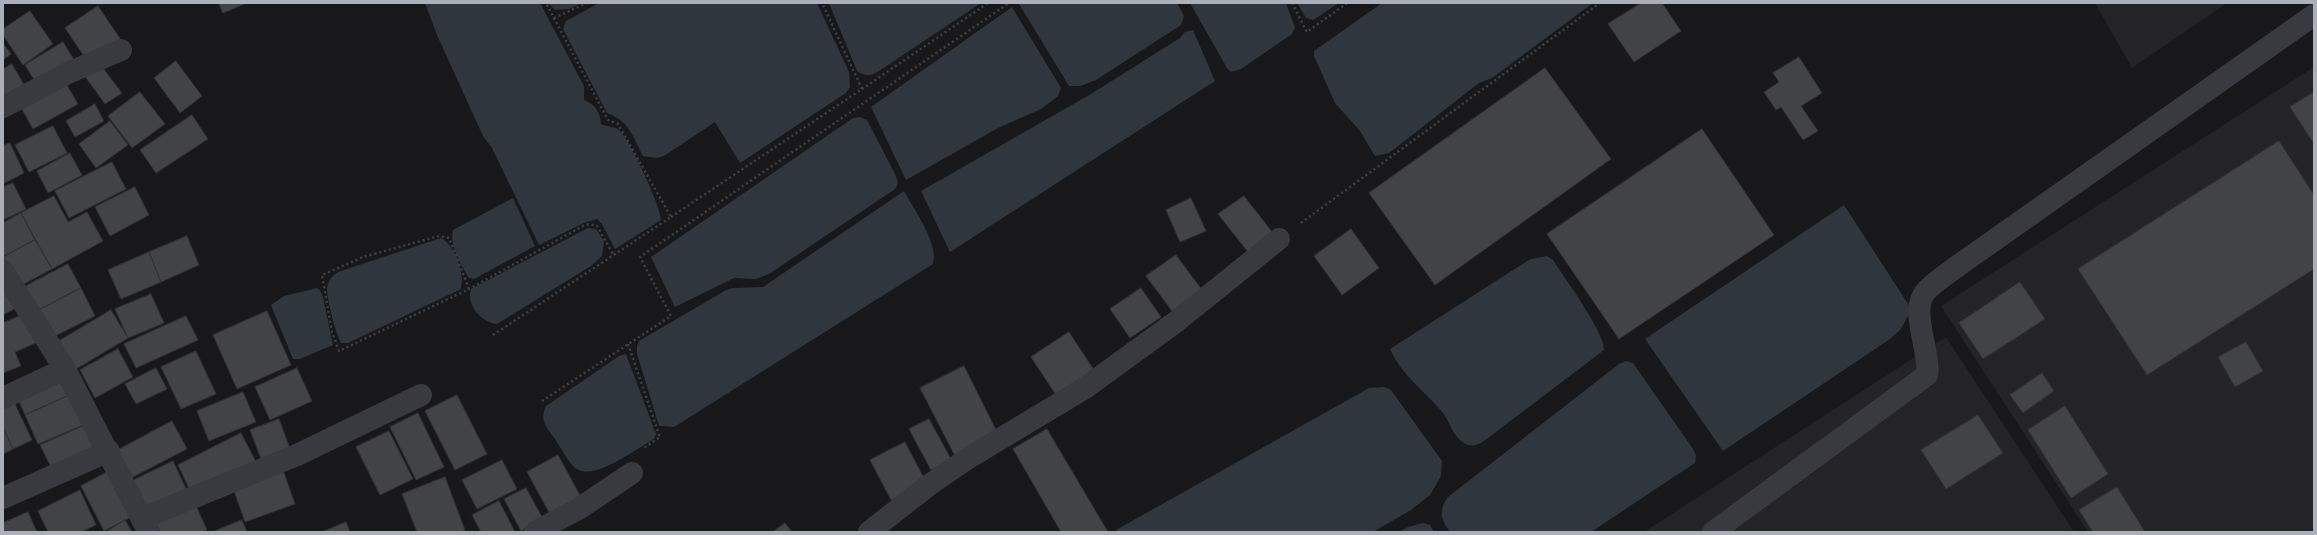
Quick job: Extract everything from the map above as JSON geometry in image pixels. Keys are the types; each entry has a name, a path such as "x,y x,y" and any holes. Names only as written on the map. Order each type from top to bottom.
{"street":[{"path":"1713,532 1927,376 1929,364 1919,323 1920,308 1925,291 1959,265 2314,15"},
{"path":"3,107 68,73 120,50"},
{"path":"869,532 929,485 970,457 1085,388 1177,321 1279,239"},
{"path":"3,271 65,369 146,525 297,455 421,395"},
{"path":"3,398 65,369"},
{"path":"3,498 109,452"},
{"path":"535,532 580,508 632,473"}],"path":[{"path":"546,3 608,120 618,124 671,216"},
{"path":"554,18 587,3"},
{"path":"822,3 862,89"},
{"path":"493,334 862,89 988,3"},
{"path":"542,401 670,316 640,258 1009,3"},
{"path":"1292,3 1307,32 1348,3"},
{"path":"1279,239 1600,3"},
{"path":"468,289 449,238 439,236 363,258 322,275 332,332 339,351 468,289 589,224 597,226 613,254"},
{"path":"628,344 660,438 642,449"}],"shaded area":[{"path":"425,3 540,3 584,86 584,100 594,106 601,124 618,129 631,147 651,188 661,220 615,249 602,224 597,219 584,223 539,245 492,148 483,136 437,35"},
{"path":"548,3 582,3 569,9 555,10"},
{"path":"599,3 817,3 849,72 850,87 846,93 740,163 715,122 664,156 657,158 643,156 626,125 607,113 563,29 566,21"},
{"path":"829,3 981,3 876,73 864,75 857,71"},
{"path":"1177,3 1184,16 1181,25 1096,80 1080,86 1069,86 1019,4"},
{"path":"1190,3 1286,3 1295,28 1292,34 1241,69 1231,72 1227,68"},
{"path":"1297,3 1339,3 1313,20 1306,18"},
{"path":"1382,3 1593,3 1492,78 1479,83 1389,153 1375,156 1360,131 1335,103 1314,56 1314,51"},
{"path":"2095,3 2227,3 2132,68"},
{"path":"1012,7 1061,88 1058,96 1041,109 998,128 906,180 871,107"},
{"path":"1193,30 1215,81 950,252 921,191 1091,94 1180,38 1185,32"},
{"path":"2314,67 2314,532 2088,532 1941,306"},
{"path":"860,117 867,120 896,176 898,183 895,189 769,274 756,279 734,278 675,307 651,257 853,118"},
{"path":"904,191 929,237 934,256 933,264 674,427 659,426 637,354 637,346 639,341 726,290 733,288 763,287"},
{"path":"513,198 535,246 474,279 469,278 459,261 454,248 452,236 453,230"},
{"path":"1844,205 1912,310 1900,330 1890,339 1723,451 1645,339"},
{"path":"588,228 596,229 604,241 602,256 591,266 497,324 485,320 476,312 471,301 471,289"},
{"path":"441,238 451,247 458,260 462,276 461,289 348,343 341,343 332,317 327,290 329,282 334,275 338,272"},
{"path":"1547,256 1553,260 1591,318 1598,331 1604,350 1484,441 1479,444 1466,445 1454,433 1443,413 1407,375 1395,359 1390,349 1524,263 1531,259"},
{"path":"317,288 320,290 323,297 333,345 300,359 293,359 271,305 284,296"},
{"path":"1946,337 2074,532 1644,532"},
{"path":"626,354 656,434 654,439 614,463 591,471 582,471 571,464 545,424 543,416 544,411 546,406 619,356"},
{"path":"1626,361 1633,363 1693,449 1696,455 1695,463 1591,532 1450,532 1444,523 1442,515 1443,507 1448,497 1619,364"},
{"path":"1384,387 1391,390 1442,461 1441,476 1430,495 1411,510 1373,532 1117,532 1116,530 1369,388"},
{"path":"1423,523 1430,525 1434,532 1399,532 1408,527"}],"building":[{"path":"219,3 247,3 223,13"},
{"path":"1641,3 1662,3 1681,31 1634,62 1608,24"},
{"path":"98,6 121,40 88,62 65,28"},
{"path":"30,11 53,44 23,65 3,35 3,29"},
{"path":"63,42 76,63 38,86 25,65"},
{"path":"3,43 11,54 3,60"},
{"path":"1799,57 1822,93 1801,106 1818,131 1803,140 1781,107 1776,110 1764,92 1779,82 1773,73"},
{"path":"176,61 202,96 180,113 154,78"},
{"path":"12,64 27,90 3,104 3,69"},
{"path":"100,64 122,93 105,104 84,75"},
{"path":"1545,68 1611,159 1435,285 1369,193"},
{"path":"64,80 78,104 33,129 19,104"},
{"path":"140,92 165,124 132,148 108,116"},
{"path":"2314,92 2314,144 2290,107"},
{"path":"95,104 104,121 75,137 66,121"},
{"path":"192,115 208,139 156,173 140,150"},
{"path":"110,121 128,145 96,168 79,144"},
{"path":"53,126 67,153 29,172 15,145"},
{"path":"1702,129 1774,235 1619,339 1547,234"},
{"path":"2279,141 2314,195 2314,269 2147,375 2078,269"},
{"path":"10,143 24,173 3,184 3,146"},
{"path":"70,153 82,175 48,193 37,171"},
{"path":"112,162 126,189 69,218 55,191"},
{"path":"13,183 26,209 3,220 3,187"},
{"path":"135,187 149,215 110,236 95,207"},
{"path":"54,196 68,222 87,212 103,241 52,269 21,213"},
{"path":"1244,196 1273,233 1248,252 1218,214"},
{"path":"1191,198 1206,231 1180,242 1166,210"},
{"path":"21,213 35,240 3,257 3,223"},
{"path":"1351,229 1379,268 1342,295 1314,256"},
{"path":"187,236 199,265 161,282 149,252"},
{"path":"35,240 52,269 18,287 3,257"},
{"path":"149,252 161,282 121,299 108,270"},
{"path":"1176,255 1202,290 1172,311 1146,276"},
{"path":"68,264 81,288 35,312 22,288"},
{"path":"2020,282 2045,319 1983,359 1959,323"},
{"path":"3,284 16,308 3,315"},
{"path":"81,288 95,316 49,339 35,312"},
{"path":"1141,288 1161,317 1130,338 1110,309"},
{"path":"151,294 164,323 128,338 115,309"},
{"path":"111,310 128,338 76,369 59,341"},
{"path":"267,311 291,365 237,389 213,335"},
{"path":"25,314 38,342 15,352 21,366 3,373 3,323"},
{"path":"186,316 198,340 136,368 124,344"},
{"path":"1069,332 1094,370 1056,395 1031,357"},
{"path":"2246,342 2263,371 2235,387 2218,357"},
{"path":"118,349 133,377 95,398 80,370"},
{"path":"196,351 216,394 181,409 161,367"},
{"path":"964,366 998,434 955,456 920,388"},
{"path":"156,368 167,389 136,404 125,384"},
{"path":"297,368 312,401 270,420 255,387"},
{"path":"2042,373 2054,391 2023,413 2010,395"},
{"path":"61,375 70,395 25,415 16,394"},
{"path":"243,392 256,422 209,441 197,411"},
{"path":"70,395 83,425 38,444 25,415"},
{"path":"457,395 487,454 455,470 425,411"},
{"path":"14,402 32,440 13,449 3,427 3,408"},
{"path":"2065,406 2108,474 2071,498 2028,430"},
{"path":"418,413 444,467 416,480 390,427"},
{"path":"1978,415 2003,453 1946,489 1921,450"},
{"path":"279,419 292,454 263,464 250,430"},
{"path":"929,419 951,459 931,470 909,429"},
{"path":"172,421 187,449 131,478 116,451"},
{"path":"90,423 102,450 53,471 40,445"},
{"path":"3,427 13,449 3,454"},
{"path":"1047,429 1108,532 1061,532 1013,449"},
{"path":"389,431 413,479 380,495 356,447"},
{"path":"241,433 256,462 192,495 178,465"},
{"path":"905,442 926,482 891,500 870,460"},
{"path":"558,455 582,499 551,516 527,472"},
{"path":"502,460 517,489 477,509 462,480"},
{"path":"173,461 186,489 145,509 132,481"},
{"path":"113,469 137,514 104,531 81,486"},
{"path":"283,470 295,504 245,522 233,488"},
{"path":"445,477 465,530 460,532 417,532 402,494"},
{"path":"2117,487 2145,532 2093,532 2079,510"},
{"path":"526,488 543,519 521,531 504,499"},
{"path":"80,490 96,525 81,532 48,532 38,511"},
{"path":"193,499 207,530 203,532 160,532 153,517"},
{"path":"499,501 515,532 481,532 472,515"},
{"path":"28,512 37,532 3,532 3,523"},
{"path":"125,520 132,532 106,532"},
{"path":"242,520 247,532 212,532"},
{"path":"346,522 350,532 322,532"},
{"path":"785,523 792,532 773,532"}]}
